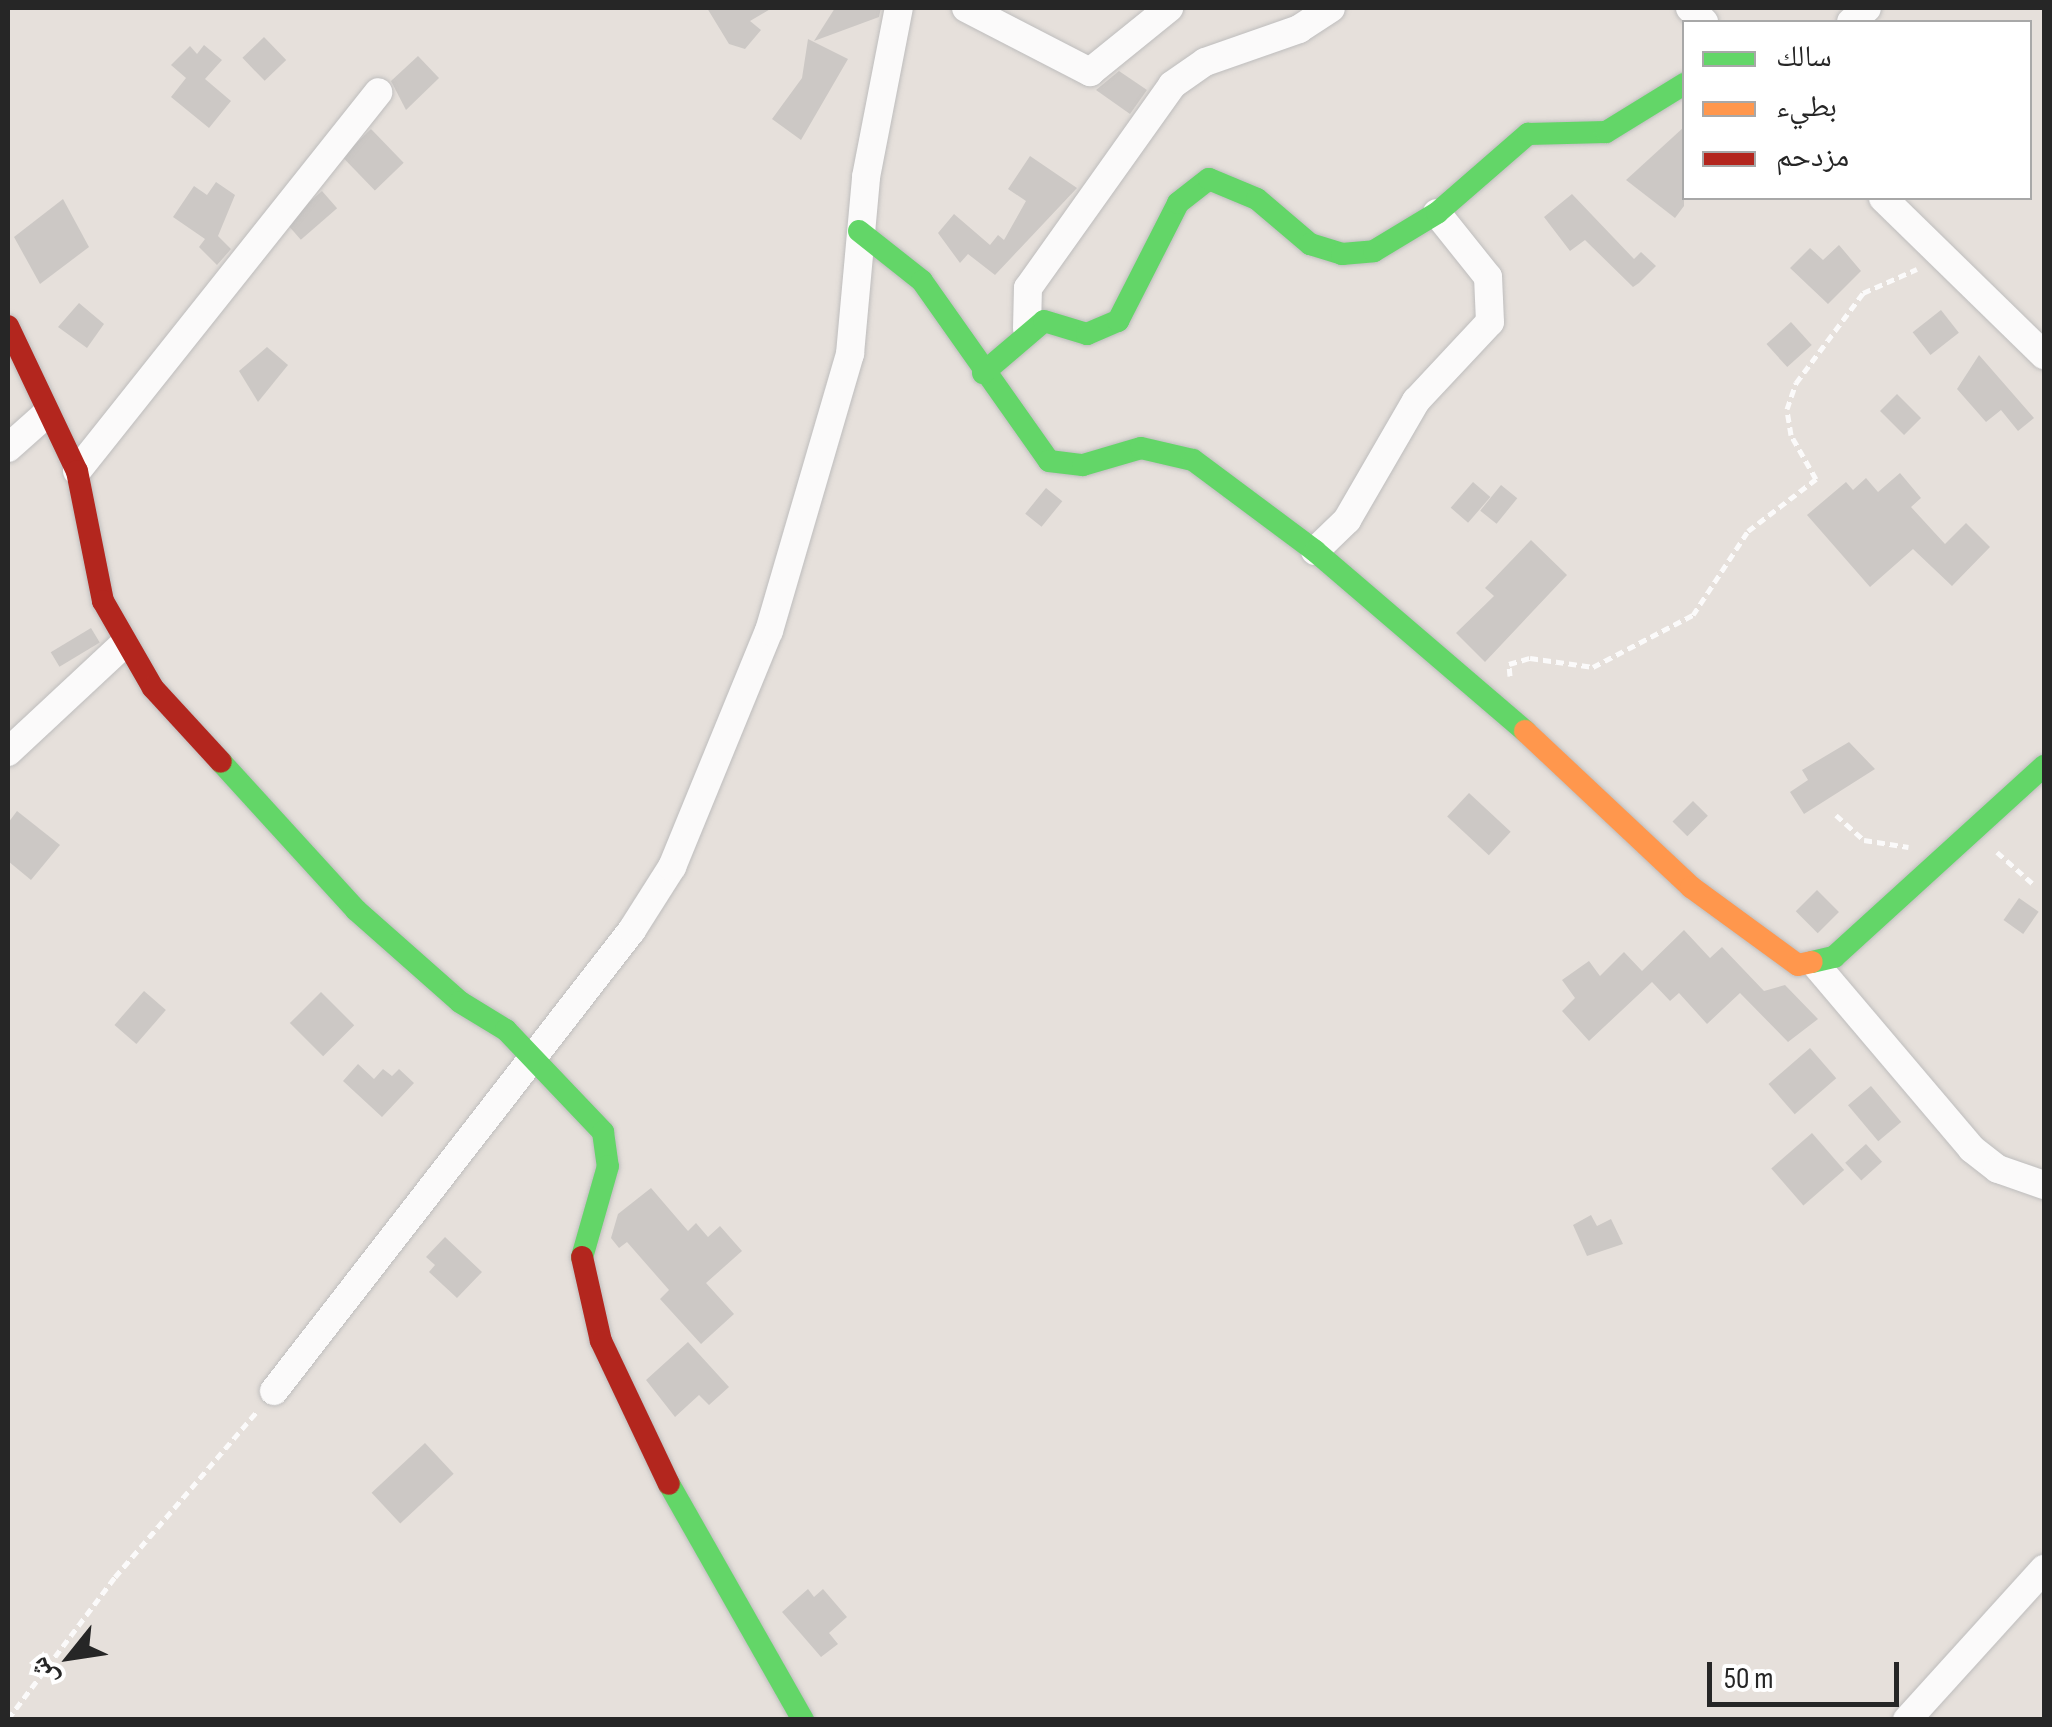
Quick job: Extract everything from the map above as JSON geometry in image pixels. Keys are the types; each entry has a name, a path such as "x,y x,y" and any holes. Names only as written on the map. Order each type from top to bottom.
{"street":[{"path":"274,1391 532,1058 672,867 749,682 850,354 860,231 899,8"},
{"path":"966,8 1090,72 1169,8"},
{"path":"1027,328 1028,288 1172,85 1206,62 1299,30 1331,8"},
{"path":"983,373 1027,328 1060,322 1087,334 1118,321 1178,203 1209,179 1230,182 1310,244 1342,254 1400,241 1437,214 1528,134 1606,132 1682,85"},
{"path":"77,472 378,92"},
{"path":"1884,200 2044,355"},
{"path":"1316,551 1347,520 1416,400 1490,322 1488,277 1437,214"},
{"path":"860,231 906,262 1049,461 1083,465 1141,448 1166,449 1316,551 1513,719 1691,886 1798,965 1816,966 2044,766"},
{"path":"8,326 45,415 77,472 103,600 124,644 153,688 356,910 573,1095 607,1147 582,1253 583,1286 601,1342 696,1540 803,1720"},
{"path":"8,448 45,415"},
{"path":"8,752 124,644"},
{"path":"1816,966 1972,1149 1998,1168 2044,1185"},
{"path":"1907,1720 2044,1569"}],"path":[{"path":"1513,719 1509,664 1530,658 1592,667 1692,615 1748,531 1816,479 1791,435 1787,409 1804,371 1863,294 1943,257"},
{"path":"8,1718 115,1577 274,1391"}],"building":[{"path":"707,8 772,8 750,21 761,30 745,49 729,44"},
{"path":"835,8 881,8 879,17 814,41"},
{"path":"264,37 286,60 265,81 242,58"},
{"path":"808,39 848,59 801,140 772,119 802,78"},
{"path":"204,45 222,60 205,79 231,101 209,128 171,97 186,78 171,65 190,46 197,54"},
{"path":"418,56 439,78 406,110 391,81"},
{"path":"1119,71 1147,90 1130,114 1096,90"},
{"path":"371,129 404,163 375,191 342,157"},
{"path":"1682,129 1684,206 1675,218 1626,180"},
{"path":"1030,156 1077,188 995,275 968,254 960,263 938,233 954,214 990,245 998,235 1004,240 1026,201 1008,189"},
{"path":"216,182 235,195 218,236 231,249 217,265 199,247 205,239 173,217 194,186 207,195"},
{"path":"322,191 337,208 301,240 286,222"},
{"path":"1572,194 1634,259 1641,252 1656,266 1639,283 1633,287 1585,240 1570,251 1544,217"},
{"path":"63,199 89,247 40,284 14,237"},
{"path":"1839,245 1861,271 1828,304 1790,268 1810,248 1823,260"},
{"path":"79,303 104,324 87,348 58,327"},
{"path":"1941,310 1959,333 1930,355 1913,332"},
{"path":"1791,322 1812,345 1787,367 1766,344"},
{"path":"267,347 288,365 258,402 239,371"},
{"path":"1979,355 2034,418 2018,431 2001,410 1986,422 1957,389"},
{"path":"1897,394 1921,418 1904,435 1880,411"},
{"path":"1900,473 1921,498 1911,507 1945,544 1966,523 1990,547 1952,586 1913,549 1870,587 1807,515 1846,482 1853,490 1866,478 1878,492"},
{"path":"1473,482 1490,497 1468,523 1451,508"},
{"path":"1501,485 1517,498 1497,524 1480,511"},
{"path":"1046,488 1062,501 1042,527 1025,514"},
{"path":"1531,540 1567,575 1485,662 1456,633 1494,596 1485,588"},
{"path":"91,628 100,643 59,667 51,652"},
{"path":"1849,742 1875,769 1804,814 1790,792 1808,780 1802,770"},
{"path":"1469,793 1511,832 1489,855 1447,816"},
{"path":"1693,801 1708,816 1687,836 1672,822"},
{"path":"17,811 60,845 31,880 8,861 8,823"},
{"path":"1817,890 1839,912 1818,933 1796,911"},
{"path":"2019,898 2039,912 2023,934 2004,920"},
{"path":"1684,930 1710,958 1722,947 1764,991 1785,985 1818,1019 1788,1042 1740,993 1707,1024 1679,993 1670,1001 1652,982 1589,1041 1562,1011 1575,998 1562,980 1589,961 1600,976 1624,952 1642,971"},
{"path":"144,991 166,1010 136,1044 114,1025"},
{"path":"321,992 354,1025 323,1056 290,1023"},
{"path":"1810,1048 1836,1078 1795,1114 1768,1084"},
{"path":"358,1064 374,1079 383,1069 392,1076 399,1069 414,1083 382,1117 343,1081"},
{"path":"1871,1086 1901,1122 1878,1141 1848,1105"},
{"path":"1812,1133 1844,1170 1803,1205 1771,1168"},
{"path":"1866,1144 1882,1162 1861,1181 1845,1163"},
{"path":"651,1188 688,1231 696,1223 708,1237 720,1226 742,1251 706,1283 734,1314 701,1344 660,1299 669,1290 627,1242 619,1248 611,1238 618,1214"},
{"path":"1591,1215 1597,1226 1611,1219 1623,1244 1587,1256 1573,1225"},
{"path":"445,1237 482,1272 457,1298 429,1272 435,1265 426,1257"},
{"path":"688,1342 729,1387 709,1405 699,1395 675,1417 646,1380"},
{"path":"425,1443 454,1474 400,1524 372,1493"},
{"path":"808,1589 814,1597 823,1589 847,1617 829,1633 838,1644 821,1657 782,1612"}],"traffic: fast":[{"path":"983,373 1044,321 1087,334 1118,321 1178,203 1209,179 1257,199 1310,244 1342,254 1374,251 1437,213 1528,134 1606,132 1682,85"},
{"path":"859,231 922,281 1049,461 1083,465 1141,448 1193,460 1315,551 1525,731"},
{"path":"221,762 356,910 460,1002 506,1030 603,1132 608,1166 582,1257"},
{"path":"1812,962 1834,957 2044,766"},
{"path":"669,1484 803,1720"}],"traffic: slow":[{"path":"1525,731 1691,887 1798,965 1812,962"}],"traffic: jam":[{"path":"8,326 77,471 103,601 153,688 221,762"},
{"path":"582,1257 601,1341 669,1484"}]}
